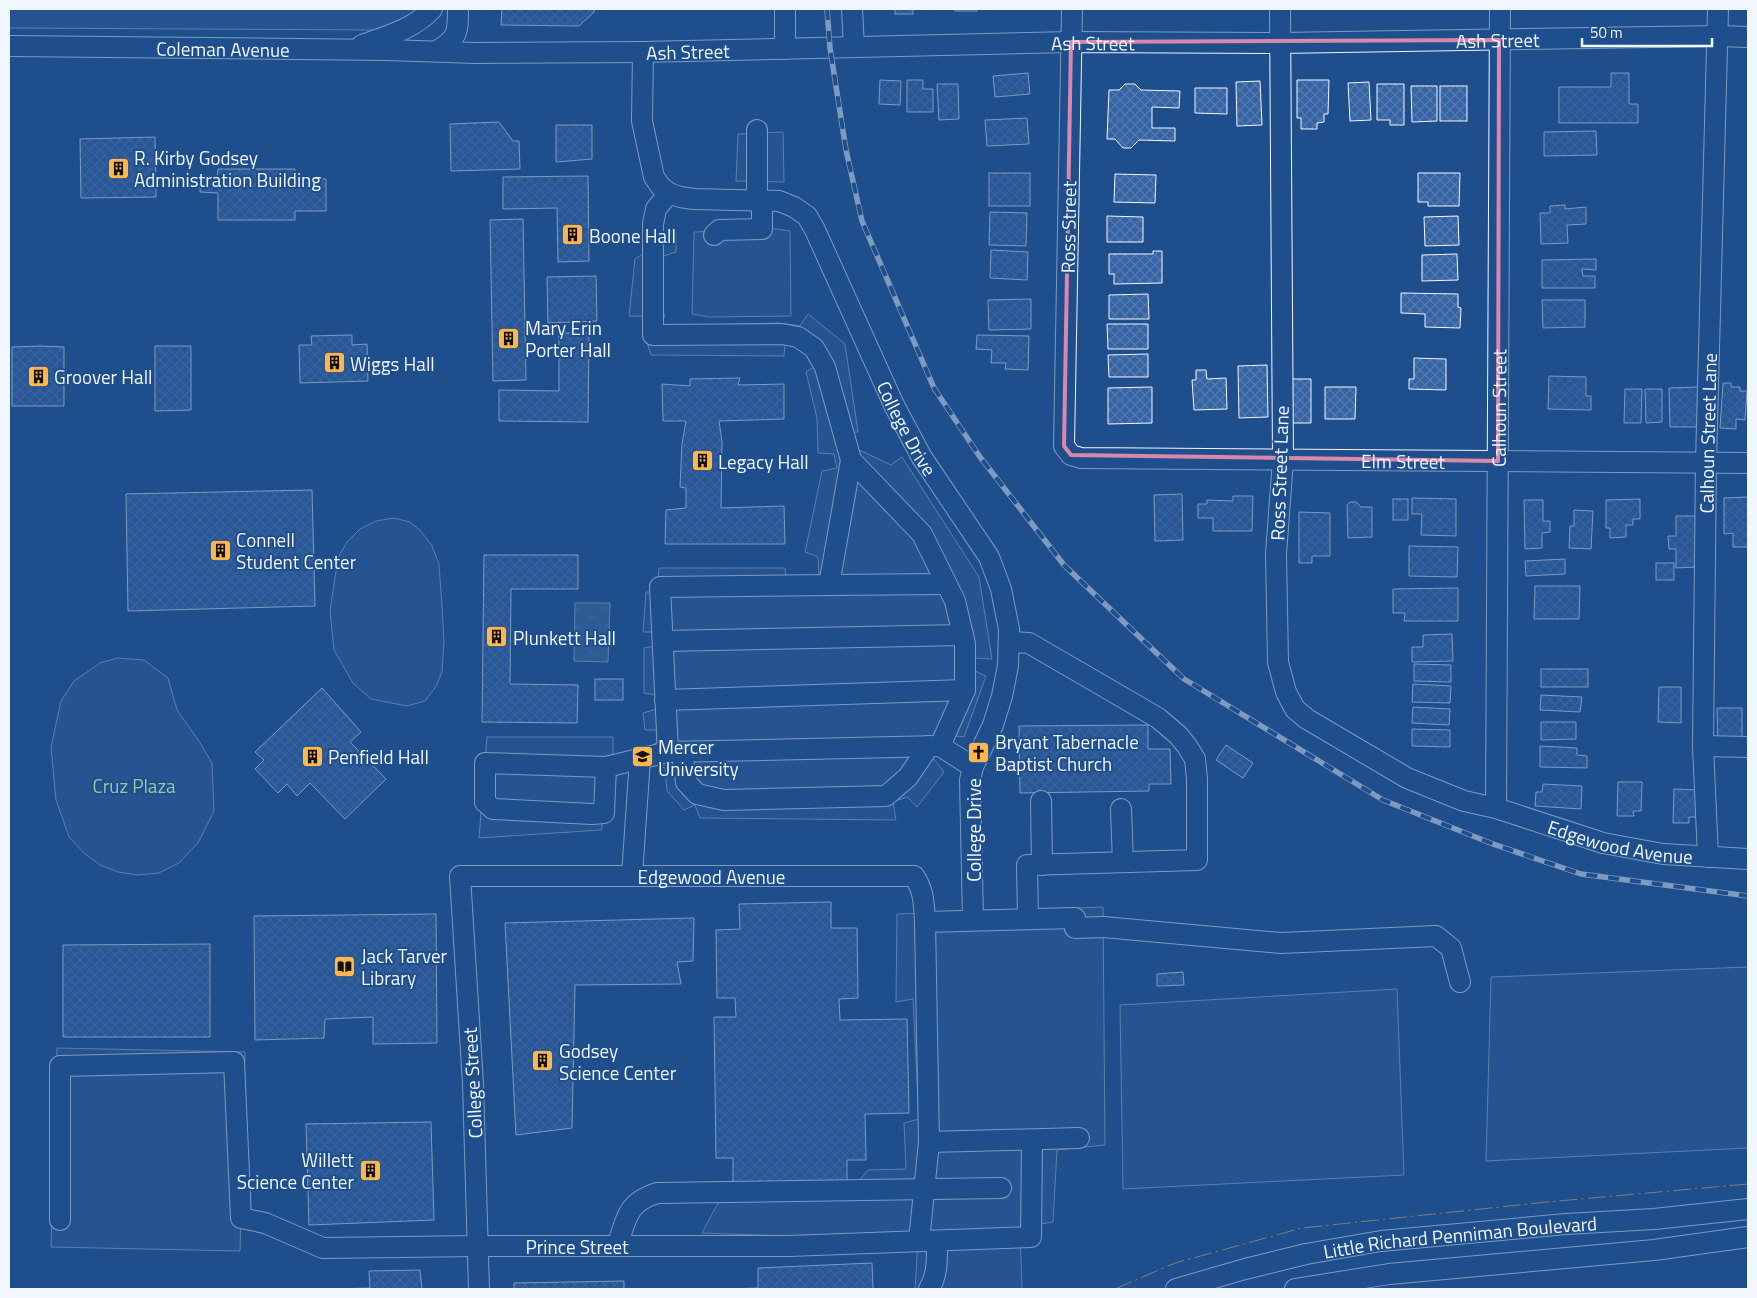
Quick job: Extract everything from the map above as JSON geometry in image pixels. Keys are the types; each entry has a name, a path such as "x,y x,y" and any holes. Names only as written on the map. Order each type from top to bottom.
{"street":[{"path":"343,51 407,28 432,9"},
{"path":"437,51 450,43 454,38 458,24 458,9"},
{"path":"785,9 785,49"},
{"path":"852,9 854,47"},
{"name":"Ross Street","path":"1064,446 1072,9"},
{"name":"Ross Street Lane","path":"1280,9 1283,460 1276,554 1278,662 1286,692 1295,709 1307,719 1407,778 1464,802 1496,808"},
{"name":"Calhoun Street","path":"1496,808 1500,9"},
{"name":"Calhoun Street Lane","path":"1708,857 1704,746 1706,462 1718,9"},
{"name":"Ash Street","path":"437,51 476,53 643,52 1072,42 1280,42 1748,37"},
{"name":"Coleman Avenue","path":"9,46 437,51"},
{"path":"643,52 642,121 654,177 661,187 669,193 656,209 653,224 654,335 782,334 798,337 814,348 825,367 851,460 829,585"},
{"path":"714,235 719,230 762,229 757,130"},
{"name":"College Drive","path":"669,193 694,199 779,201 794,207 807,216 816,230 898,414 921,456 989,557 1001,589 1009,629 1008,666 1002,696 992,725 973,767 970,780 973,920"},
{"name":"Elm Street","path":"1064,446 1071,455 1081,458 1748,463"},
{"path":"851,460 922,534 955,602 965,644 965,690 935,746 908,777 886,796 724,800 697,794 686,782 675,752 665,700 660,587 946,584"},
{"path":"663,641 963,635"},
{"path":"1009,642 1029,643 1158,718 1178,735 1195,759 1197,779 1197,860 1027,866 1028,919"},
{"path":"665,700 965,690"},
{"path":"606,766 604,813 493,809 485,802 485,763 606,766 675,752 935,746 973,767"},
{"path":"1704,746 1748,747"},
{"path":"632,875 640,759"},
{"path":"1041,801 1042,865"},
{"name":"Edgewood Avenue","path":"1496,808 1603,843 1664,854 1748,859"},
{"path":"1121,809 1123,862"},
{"name":"Edgewood Avenue","path":"460,876 914,876 920,884 923,895 925,922"},
{"name":"College Street","path":"460,876 473,1084 479,1289"},
{"path":"929,1289 933,1283 936,1269 928,1241 924,1188 929,1142 925,922 1028,919 1281,943 1436,936 1451,948 1460,982"},
{"name":"Prince Street","path":"60,1220 60,1066 234,1062 241,1218 265,1223 323,1248 789,1246 1031,1237 1032,1140"},
{"path":"929,1142 1079,1138"},
{"path":"617,1246 629,1210 636,1202 657,1193 1002,1188"},
{"name":"Little Richard Penniman Boulevard","path":"1176,1289 1297,1256 1381,1241 1566,1224 1654,1219 1748,1209"},
{"name":"Little Richard Penniman Boulevard","path":"1295,1289 1390,1274 1654,1250 1748,1237"}],"highlighted area":[{"path":"1499,40 1498,461 1071,455 1064,446 1071,42"}],"shaded area":[{"path":"9,9 423,9 381,30 9,28"},
{"path":"783,132 784,182 736,181 738,134"},
{"path":"776,229 790,231 791,316 709,317 692,314 694,232"},
{"path":"676,232 676,252 664,256 653,280 665,317 629,316 635,259"},
{"path":"808,314 845,344 858,432 849,432 855,448 891,465 902,457 979,577 992,659 973,658 975,671 986,676 964,737 948,735 933,758 944,772 917,807 907,797 893,802 896,820 700,818 695,805 684,810 667,791 665,768 657,765 644,751 657,742 656,730 645,730 643,713 660,708 657,695 644,693 644,648 655,646 659,632 643,632 646,592 657,592 659,568 785,568 786,578 791,584 819,574 818,557 805,552 822,471 837,468 834,454 818,453 817,418 806,372 817,365 809,349 785,342 784,356 651,355 645,336 666,326 779,323 800,326"},
{"path":"394,518 410,522 420,530 432,546 439,564 442,606 444,642 442,671 437,685 425,701 407,706 371,699 353,683 334,650 330,611 338,558 347,542 360,529 376,521"},
{"name":"Cruz Plaza","path":"117,658 144,660 168,678 177,710 212,763 214,811 198,843 179,863 159,873 137,875 118,872 100,865 84,853 69,837 56,800 51,747 61,701 74,681 100,663"},
{"path":"487,737 613,737 613,780 601,830 479,838"},
{"path":"1103,907 1105,1145 1057,1150 1053,1222 1020,1227 1022,1289 915,1289 918,1241 702,1233 725,1190 854,1187 868,1170 906,1169 904,1123 919,1119 913,999 896,1002 897,914"},
{"path":"1748,967 1748,1148 1486,1161 1491,977"},
{"path":"1397,989 1404,1175 1123,1189 1120,1005"},
{"path":"57,1048 245,1052 240,1251 51,1247"}],"water":[{"path":"575,603 610,603 608,662 574,661"}],"building":[{"path":"502,9 594,9 594,12 579,26 501,25"},
{"path":"895,9 913,9 913,14 895,14"},
{"path":"955,9 977,9 977,11 955,11"},
{"path":"1028,73 1030,94 995,97 993,76"},
{"path":"1611,73 1629,73 1629,104 1638,104 1638,123 1559,123 1559,87 1611,87"},
{"path":"880,80 901,81 900,105 879,104"},
{"path":"907,80 923,80 923,89 933,89 933,112 907,112"},
{"path":"1297,80 1329,80 1328,114 1324,114 1324,122 1317,123 1317,129 1301,129 1301,118 1297,118"},
{"path":"1260,81 1262,125 1237,126 1236,82"},
{"path":"1369,82 1371,120 1350,121 1348,83"},
{"path":"937,84 958,84 959,119 939,120"},
{"path":"1125,84 1135,84 1141,90 1180,91 1179,108 1152,107 1152,128 1175,128 1175,141 1139,140 1131,148 1123,148 1115,139 1107,139 1109,90 1119,90"},
{"path":"1377,84 1404,84 1404,125 1390,125 1390,120 1377,120"},
{"path":"1411,86 1437,86 1437,121 1412,122"},
{"path":"1440,86 1467,86 1467,121 1440,121"},
{"path":"1195,88 1227,88 1227,114 1195,113"},
{"path":"1027,118 1029,144 987,146 985,120"},
{"path":"499,122 513,141 519,141 520,169 451,171 450,124"},
{"path":"556,125 592,125 592,159 556,162"},
{"path":"1596,131 1597,155 1544,156 1544,132"},
{"name":"R. Kirby Godsey Administration Building","path":"155,137 156,197 81,198 80,139"},
{"path":"218,169 295,169 294,178 326,179 326,211 295,211 295,220 218,220 218,193 200,192 200,179 217,178"},
{"path":"989,173 1030,173 1030,206 989,206"},
{"path":"1418,173 1460,173 1459,206 1428,206 1428,202 1418,202"},
{"path":"1115,174 1156,175 1155,203 1114,202"},
{"name":"Boone Hall","path":"588,176 589,261 558,262 557,208 503,209 503,177"},
{"path":"1565,205 1565,209 1586,207 1586,224 1567,225 1568,243 1541,244 1540,213 1550,213 1550,206"},
{"path":"990,212 1027,213 1026,246 989,245"},
{"path":"1107,216 1143,217 1143,242 1107,242"},
{"path":"1458,216 1459,245 1425,246 1424,217"},
{"name":"Mary Erin Porter Hall","path":"523,219 526,380 493,381 490,220"},
{"path":"991,250 1028,252 1027,280 990,278"},
{"path":"1153,251 1162,251 1162,283 1114,284 1114,274 1109,274 1109,254 1153,254"},
{"path":"1457,254 1458,280 1422,281 1422,255"},
{"path":"1596,259 1596,270 1582,269 1583,276 1595,276 1595,288 1542,288 1542,260"},
{"path":"596,276 597,321 548,323 547,277"},
{"path":"1401,293 1458,294 1458,307 1461,308 1460,328 1425,327 1425,314 1401,313"},
{"path":"1148,294 1149,319 1109,319 1109,295"},
{"path":"1031,299 1031,329 989,330 988,300"},
{"path":"1542,300 1585,300 1585,327 1543,328"},
{"path":"1107,324 1148,324 1148,349 1108,349"},
{"path":"559,333 589,333 588,422 499,421 499,390 559,391"},
{"name":"Wiggs Hall","path":"352,335 352,345 367,344 368,381 300,383 299,345 312,345 311,336"},
{"path":"977,335 1029,336 1028,370 1005,369 1006,363 991,363 992,350 976,349"},
{"path":"155,346 191,346 191,410 155,411"},
{"name":"Groover Hall","path":"12,347 64,347 64,406 12,406"},
{"path":"1148,354 1148,377 1109,377 1108,355"},
{"path":"1414,358 1446,359 1446,390 1409,389 1409,379 1414,379"},
{"path":"1267,365 1268,417 1239,418 1238,366"},
{"path":"1196,370 1206,370 1207,379 1226,378 1227,409 1194,410 1192,380 1196,380"},
{"path":"1549,376 1586,377 1586,396 1591,396 1591,410 1548,409"},
{"name":"Legacy Hall","path":"740,378 738,385 784,384 784,419 719,421 722,442 721,508 784,506 785,544 665,544 666,510 686,508 686,488 680,487 682,444 686,421 663,421 662,384 690,386 690,379"},
{"path":"1292,379 1311,379 1311,423 1291,423"},
{"path":"1723,383 1731,383 1731,387 1740,387 1740,391 1747,391 1745,420 1736,419 1736,429 1720,428"},
{"path":"1152,387 1152,423 1108,424 1108,388"},
{"path":"1325,387 1356,387 1355,419 1325,419"},
{"path":"1700,387 1701,427 1670,427 1669,388"},
{"path":"1625,389 1642,389 1641,423 1624,423"},
{"path":"1645,389 1662,389 1662,422 1646,423"},
{"name":"Connell Student Center","path":"312,490 315,606 128,611 126,494"},
{"path":"1182,494 1183,540 1155,541 1154,495"},
{"path":"1233,496 1253,496 1252,531 1213,531 1213,518 1198,518 1198,504 1207,504 1207,500 1233,501"},
{"path":"1748,497 1748,547 1733,547 1733,533 1724,534 1724,498"},
{"path":"1412,498 1456,499 1456,536 1421,535 1422,514 1412,514"},
{"path":"1393,499 1408,499 1408,520 1393,520"},
{"path":"1640,499 1640,519 1633,519 1633,525 1626,525 1626,537 1610,538 1610,528 1606,528 1606,500"},
{"path":"1524,500 1543,500 1543,521 1550,521 1550,532 1542,533 1542,548 1525,549"},
{"path":"1350,502 1356,502 1361,507 1372,507 1372,537 1348,538 1347,505"},
{"path":"1574,510 1593,511 1591,549 1569,548 1570,526 1574,526"},
{"path":"1299,512 1330,513 1330,556 1312,556 1312,563 1299,563"},
{"path":"1676,516 1695,516 1696,567 1676,568 1676,549 1669,549 1668,536 1676,536"},
{"path":"1409,546 1458,547 1457,577 1409,576"},
{"name":"Plunkett Hall","path":"484,555 578,555 578,589 511,589 510,684 578,685 577,723 482,722"},
{"path":"1565,559 1565,574 1526,576 1525,561"},
{"path":"1656,563 1674,563 1674,580 1656,580"},
{"path":"1535,586 1580,586 1579,619 1534,619"},
{"path":"1458,588 1458,621 1404,621 1405,613 1393,613 1393,589"},
{"path":"1452,634 1453,661 1412,662 1412,647 1423,647 1423,635"},
{"path":"1414,664 1451,665 1451,682 1414,681"},
{"path":"1541,669 1588,669 1588,687 1541,687"},
{"path":"595,679 623,679 623,700 595,700"},
{"path":"1413,684 1451,686 1450,703 1412,702"},
{"path":"1659,687 1681,687 1681,723 1658,722"},
{"name":"Penfield Hall","path":"322,688 361,732 350,742 386,779 345,819 310,783 297,796 287,784 278,793 255,769 264,760 255,752"},
{"path":"1541,695 1582,697 1580,712 1540,710"},
{"path":"1413,707 1450,709 1449,725 1412,723"},
{"path":"1717,708 1742,708 1742,742 1718,742"},
{"path":"1541,722 1576,722 1576,739 1541,740"},
{"path":"1148,725 1148,749 1170,749 1171,784 1149,784 1149,791 1020,793 1019,726"},
{"path":"1412,729 1450,730 1450,747 1412,746"},
{"path":"1226,745 1253,763 1243,778 1216,760"},
{"path":"1540,746 1577,748 1577,755 1587,756 1587,768 1540,767"},
{"path":"1618,782 1642,782 1641,811 1633,811 1634,816 1617,816"},
{"path":"1543,784 1582,786 1581,809 1535,806 1536,792 1542,792"},
{"path":"1674,789 1697,790 1696,817 1689,817 1689,823 1673,823"},
{"path":"831,902 831,928 857,928 858,998 839,999 840,1020 907,1019 909,1113 865,1114 866,1160 847,1160 847,1181 733,1184 733,1158 716,1158 714,1017 736,1017 735,998 717,998 716,930 740,929 739,904"},
{"name":"Jack Tarver Library","path":"436,914 437,1043 373,1044 373,1017 325,1019 324,1038 255,1040 254,916"},
{"name":"Godsey Science Center","path":"694,918 693,961 677,962 681,984 575,985 572,1128 516,1135 505,923"},
{"path":"210,944 210,1037 63,1037 63,945"},
{"path":"1183,972 1184,985 1157,986 1157,974"},
{"name":"Willett Science Center","path":"431,1122 434,1220 309,1225 306,1124"},
{"path":"872,1263 873,1289 725,1289 758,1288 758,1268"},
{"path":"420,1270 422,1289 333,1289 370,1288 369,1271"},
{"path":"624,1281 624,1289 514,1289 514,1283"}],"railway":[{"path":"827,9 830,48 846,150 862,221 934,388 980,457 1064,565 1184,679 1383,800 1493,844 1581,874 1748,896"}],"power":[{"path":"1115,1289 1175,1263 1302,1228 1547,1202 1748,1184"}],"place":[{"name":"R. Kirby Godsey Administration Building","path":"118,168"},
{"name":"Boone Hall","path":"573,235"},
{"name":"Mary Erin Porter Hall","path":"509,338"},
{"name":"Wiggs Hall","path":"334,363"},
{"name":"Groover Hall","path":"38,376"},
{"name":"Legacy Hall","path":"702,461"},
{"name":"Connell Student Center","path":"220,550"},
{"name":"Plunkett Hall","path":"497,637"},
{"name":"Bryant Tabernacle Baptist Church","path":"979,752"},
{"name":"Penfield Hall","path":"312,756"},
{"name":"Mercer University","path":"642,757"},
{"name":"Jack Tarver Library","path":"345,966"},
{"name":"Godsey Science Center","path":"543,1061"},
{"name":"Willett Science Center","path":"370,1170"}]}
